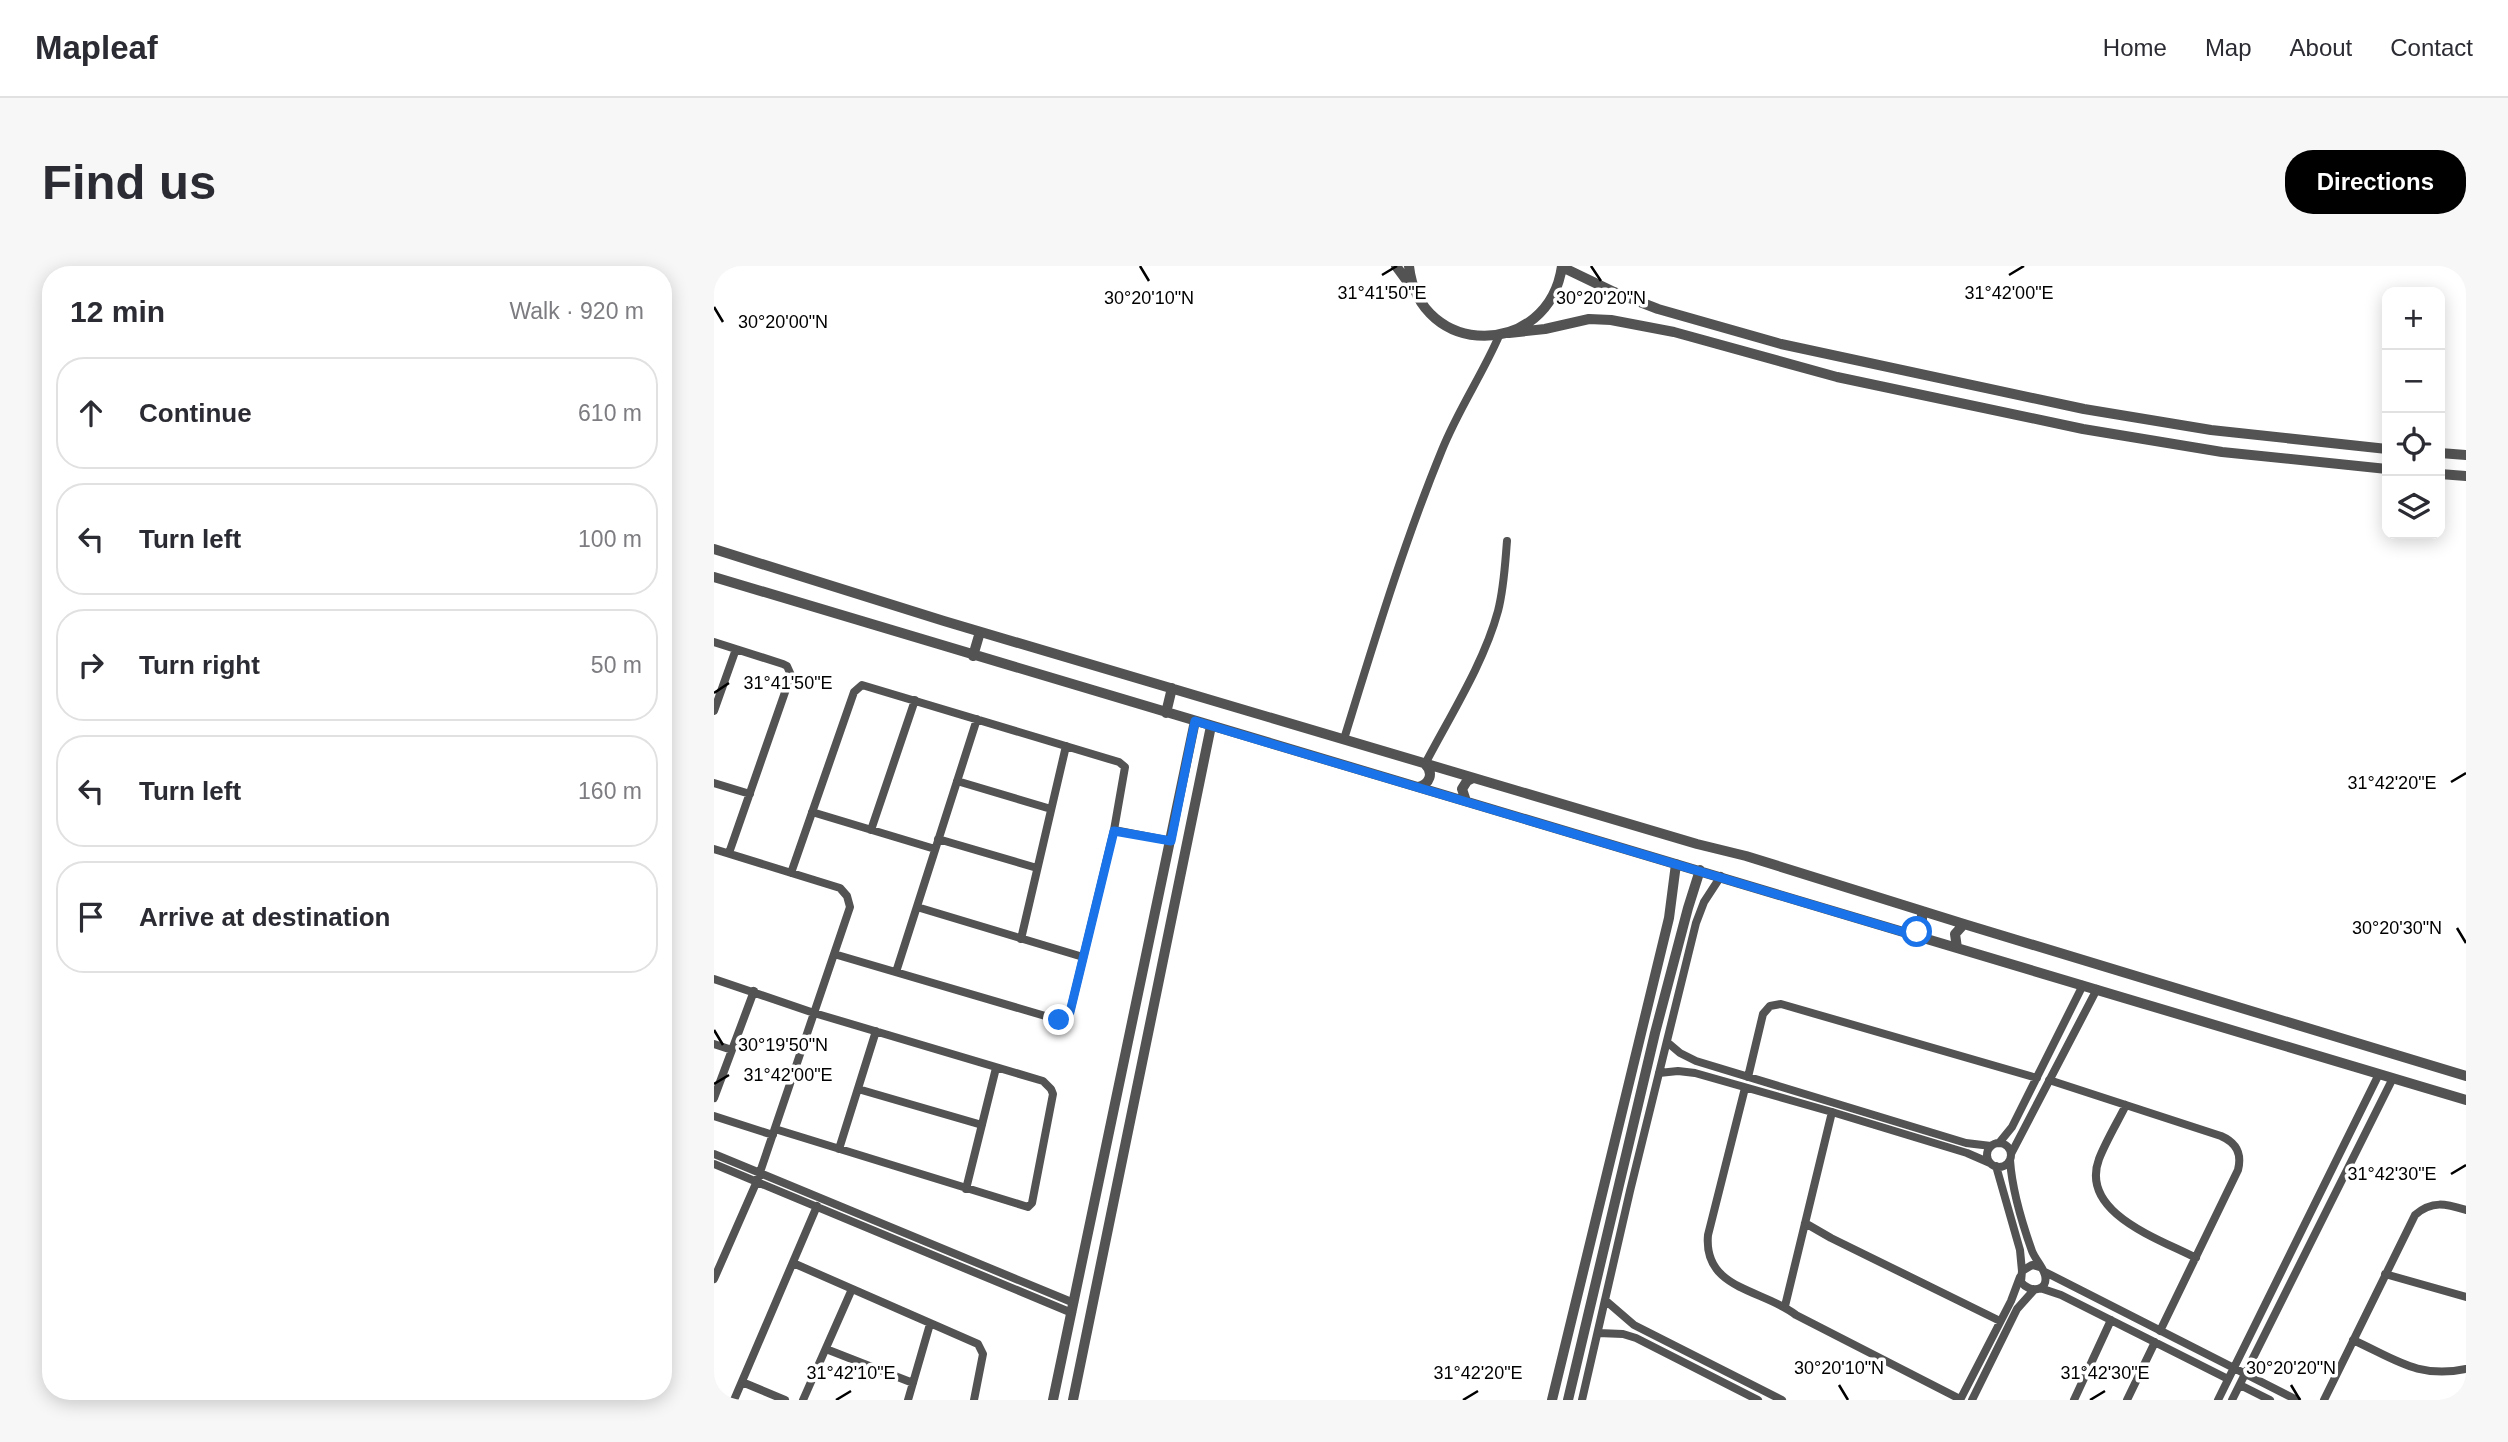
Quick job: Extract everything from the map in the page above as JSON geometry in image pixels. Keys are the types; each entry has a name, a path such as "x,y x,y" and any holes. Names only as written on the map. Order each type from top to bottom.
{"street":[{"path":"1396,266 1434,317 1450,328 1479,336 1545,329 1589,319 1611,320 1674,332 1837,377 2030,418 2176,446 2382,469"},
{"path":"1409,266 1416,292"},
{"path":"1344,739 1416,513 1453,425 1504,334 1527,325 1542,312 1553,295 1562,266 1614,292 1658,309 1781,344 2084,409 2211,429 2382,448"},
{"path":"2445,453 2466,454"},
{"path":"2445,474 2466,476"},
{"path":"1425,764 1494,625 1502,596 1507,541"},
{"path":"714,549 980,632 1697,844 1746,856 1964,925 2466,1076"},
{"path":"714,578 2466,1100"},
{"path":"973,656 980,632"},
{"path":"714,642 783,664 791,675 729,853"},
{"path":"714,711 736,649"},
{"path":"791,873 857,688 867,685 1124,765 1125,773 1114,831 1070,1012 1066,1018 1059,1020 834,954"},
{"path":"1166,713 1172,688"},
{"path":"871,830 915,700"},
{"path":"896,972 977,719"},
{"path":"1053,1400 1195,721"},
{"path":"1073,1400 1211,726"},
{"path":"1021,939 1066,746"},
{"path":"1418,787 1429,780 1430,769 1425,764"},
{"path":"1466,802 1462,789 1464,783 1473,778"},
{"path":"957,781 1051,809"},
{"path":"714,783 750,794"},
{"path":"812,812 935,849"},
{"path":"1114,831 1171,841"},
{"path":"938,839 1038,868"},
{"path":"714,849 840,888 847,896 850,906 757,1181 714,1279"},
{"path":"1552,1400 1669,918 1675,864"},
{"path":"1568,1400 1659,1021 1700,870"},
{"path":"1582,1400 1696,923 1709,893 1721,876"},
{"path":"917,907 1083,957"},
{"path":"1913,935 1922,925 1922,911"},
{"path":"1957,948 1955,934 1964,925"},
{"path":"714,979 814,1013 1043,1082 1051,1089 1052,1100 1032,1203 1026,1207 839,1149 714,1116"},
{"path":"2083,985 2012,1127 1987,1156 1993,1164 2020,1250 2023,1285 2061,1295 2228,1379"},
{"path":"1659,1073 1686,1071 1832,1112 2004,1166 2097,989"},
{"path":"714,1098 754,991"},
{"path":"1748,1077 1763,1014 1770,1006 1781,1004 2037,1078"},
{"path":"839,1149 876,1031"},
{"path":"1667,1042 1696,1061 1966,1143 2008,1148 2031,1247 2046,1279 2018,1309 1972,1400"},
{"path":"714,1044 732,1050"},
{"path":"967,1189 996,1068"},
{"path":"2218,1400 2379,1073"},
{"path":"2232,1400 2393,1078"},
{"path":"2049,1080 2221,1136 2229,1140 2239,1153 2238,1170 2160,1331"},
{"path":"1745,1088 1708,1235 1709,1256 1713,1266 1728,1281 1785,1306 1797,1315 1960,1399 2021,1274 2028,1266 2042,1269 2297,1400"},
{"path":"858,1089 982,1125"},
{"path":"2126,1105 2099,1160 2097,1186 2101,1198 2118,1217 2196,1258"},
{"path":"1785,1306 1832,1112"},
{"path":"714,1154 1073,1308"},
{"path":"1104,1157 1122,1161"},
{"path":"714,1164 1073,1308"},
{"path":"2324,1185 2336,1191"},
{"path":"2324,1400 2411,1222 2421,1209 2437,1203 2466,1210"},
{"path":"734,1400 817,1206"},
{"path":"1805,1223 2000,1321"},
{"path":"2291,1252 2302,1258"},
{"path":"793,1263 972,1341 982,1349 983,1360 974,1400"},
{"path":"2385,1274 2466,1297"},
{"path":"1580,1280 1595,1284"},
{"path":"803,1400 852,1289"},
{"path":"1605,1300 1640,1329 1782,1400"},
{"path":"2074,1400 2111,1321"},
{"path":"908,1400 930,1324"},
{"path":"1598,1333 1623,1334 1636,1338 1758,1400"},
{"path":"2353,1340 2423,1371 2443,1373 2466,1369"},
{"path":"2127,1400 2155,1342"},
{"path":"825,1349 914,1382"},
{"path":"742,1382 785,1400"},
{"path":"2239,1385 2270,1400"}],"route":[{"path":"1059,1020 1069,1016 1114,831 1171,841 1195,721 1913,935 1917,932"}]}
